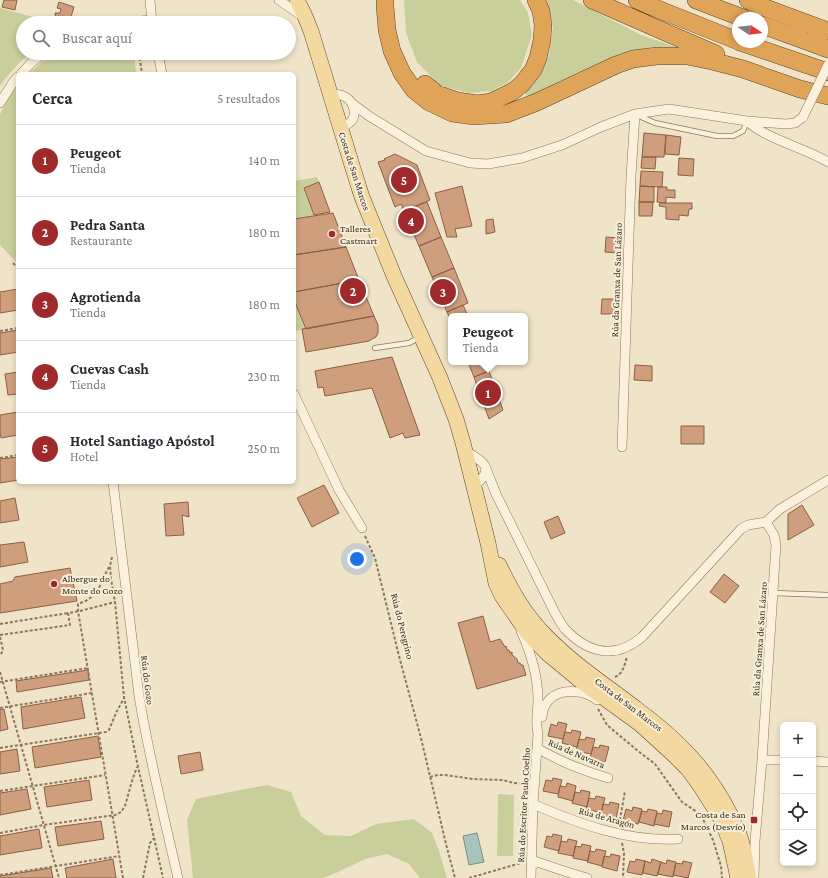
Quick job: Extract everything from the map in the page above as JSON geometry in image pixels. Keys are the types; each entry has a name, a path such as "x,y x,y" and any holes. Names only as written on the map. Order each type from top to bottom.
{"highway":[{"path":"385,0 384,6 387,30 392,51 402,73 414,90 429,102 452,113 474,116 506,114 537,102 616,65 633,59 657,56 687,56 712,61 743,69 800,89 827,97 828,96"},
{"path":"395,0 394,6 396,28 401,48 409,67 420,81 437,94 458,101 478,104 491,102 512,92 522,84 533,70 538,58 543,26 541,11 536,0"},
{"path":"592,0 720,55 828,92"},
{"path":"637,0 732,39"},
{"path":"696,0 732,14"},
{"path":"748,0 828,31"},
{"path":"768,27 828,49"},
{"path":"757,48 828,72"}],"main road":[{"name":"Costa de San Marcos","path":"301,2 331,95 354,175 371,220 440,378 456,420 477,484 496,582 499,590 514,614 537,644 587,686 640,724 674,754 685,766 699,784 720,817 730,841 738,878"},
{"name":"Costa de San Marcos","path":"488,543 519,604 545,636 578,666 640,711 668,734 687,751 714,785 723,800 741,842 749,878"},
{"path":"720,817 728,823 741,842 744,878"}],"street":[{"path":"150,0 152,16"},
{"path":"279,0 306,19"},
{"path":"23,72 35,60"},
{"path":"159,60 162,72"},
{"path":"331,95 342,95 349,98 353,104 369,116 426,151 470,163 488,164 522,158 562,145 601,127 635,114 669,109 747,121 786,124 794,123 803,117 828,65"},
{"path":"0,103 16,79"},
{"path":"340,128 348,125 353,119 355,112 353,104"},
{"name":"Rúa da Granxa de San Lázaro","path":"622,447 631,176 635,114"},
{"path":"353,119 369,116"},
{"path":"747,121 754,128 828,162"},
{"path":"296,398 339,490 362,528"},
{"path":"465,451 483,462 496,494 554,613 564,628 581,642 600,651 614,652 636,643 741,529 748,525 766,522 780,510 828,480"},
{"name":"Costa de San Marcos","path":"477,484 485,473 485,466"},
{"path":"477,484 485,482 496,494"},
{"name":"Rúa do Gozo","path":"113,484 142,718 178,878"},
{"name":"Rúa da Granxa de San Lázaro","path":"754,878 755,842 776,545 774,535 766,522"},
{"name":"Rúa do Escritor Paulo Coelho","path":"514,614 530,651 535,668 538,700 536,727 538,734"},
{"name":"Rúa do Escritor Paulo Coelho","path":"531,878 533,804 538,734 544,707 547,702 557,694 579,692 593,698 613,712 640,724"},
{"name":"Rúa de Navarra","path":"537,748 568,764 608,778"},
{"path":"762,760 780,760"},
{"path":"816,761 828,762"},
{"name":"Rúa de Aragón","path":"533,804 602,830 641,837 667,840 678,839"},
{"name":"Rúa da Granxa de San Lázaro","path":"741,842 757,821"},
{"path":"741,842 755,842 751,851 741,842"},
{"path":"531,860 587,878"}],"lane":[{"path":"635,114 655,123 717,136 733,136 743,131 747,121"},
{"path":"375,348 409,343 421,336"},
{"path":"773,594 828,595"}],"path":[{"path":"140,60 142,72"},
{"path":"13,263 16,266"},
{"path":"0,331 16,328"},
{"path":"0,458 16,455"},
{"name":"Rúa do Peregrino","path":"362,528 375,558 455,878"},
{"path":"110,566 100,586 91,598 78,604 78,611 123,878"},
{"path":"0,624 68,613 115,602"},
{"path":"0,656 3,650 0,636 70,625 68,613"},
{"path":"611,677 618,676 623,671 627,658 628,647"},
{"path":"2,682 88,668"},
{"path":"0,672 59,878"},
{"path":"0,708 92,693"},
{"path":"0,748 106,732 109,730 124,697"},
{"path":"596,705 607,725 655,764 682,802 702,817 713,840 721,866 722,878"},
{"path":"0,833 115,815 121,812 124,806 138,766"},
{"path":"0,791 106,775"},
{"path":"430,777 445,775 503,780 525,784"},
{"path":"143,878 150,843 154,838"},
{"path":"0,875 119,856"},
{"path":"469,878 521,863"}],"green space":[{"path":"404,0 520,0 528,13 532,35 521,68 507,83 491,91 469,93 441,86 417,62 406,33"},
{"path":"544,0 573,0 641,35 682,49 651,47 620,56 593,66 527,97 524,91 537,78 549,55 553,27"},
{"path":"0,8 30,16 16,16 16,60 22,60 0,86"},
{"path":"45,60 135,60 136,72 30,72"},
{"path":"16,88 16,262 0,245 0,114"},
{"path":"317,177 319,182 304,188 314,216 296,219 296,181"},
{"path":"296,305 306,329 296,331"},
{"path":"267,785 291,792 301,816 325,835 351,836 376,824 414,819 432,833 447,878 420,878 409,864 387,854 365,859 323,878 193,878 187,820 196,799"},
{"path":"498,794 514,795 513,856 497,856"}],"water":[{"path":"477,833 484,862 469,865 463,836"}],"building":[{"path":"4,0 17,0 15,10 2,7"},
{"path":"59,2 74,7 71,16 56,16 55,13 60,13 61,9 57,8"},
{"path":"644,133 666,135 664,157 642,157"},
{"path":"666,135 681,137 679,155 665,154"},
{"path":"395,154 417,165 430,200 404,211 401,204 395,207 378,162"},
{"path":"642,157 656,157 655,169 641,168"},
{"path":"679,158 694,159 693,176 678,175"},
{"path":"641,171 663,172 662,187 640,186"},
{"path":"319,182 330,212 314,215 304,188"},
{"path":"462,186 472,226 455,229 457,237 447,237 435,193"},
{"path":"640,186 654,187 654,202 639,202"},
{"path":"658,187 667,187 667,190 675,190 675,198 666,197 666,203 657,202"},
{"path":"427,202 441,237 419,246 404,211"},
{"path":"639,202 653,202 652,216 639,216"},
{"path":"660,203 692,203 692,209 689,209 688,216 679,215 679,220 666,219 666,207 659,206"},
{"path":"333,213 346,247 296,255 296,219"},
{"path":"493,219 495,232 486,234 486,220"},
{"path":"441,237 454,268 432,277 419,246"},
{"path":"606,237 619,238 618,253 605,252"},
{"path":"346,247 359,280 296,292 296,255"},
{"path":"454,268 468,303 447,312 432,277"},
{"path":"359,280 374,316 306,329 296,305 296,292"},
{"path":"16,289 16,310 0,313 0,292"},
{"path":"602,299 616,299 615,314 601,314"},
{"path":"463,305 467,313 448,313 448,314 447,312"},
{"path":"374,316 378,325 378,333 376,337 369,341 306,352 302,329"},
{"path":"16,330 16,352 0,355 0,333"},
{"path":"392,357 420,435 405,438 403,433 390,438 372,388 325,396 323,387 318,388 315,371"},
{"path":"469,365 487,365 489,371 474,377"},
{"path":"635,365 652,366 652,381 634,380"},
{"path":"489,371 503,410 489,419 474,377"},
{"path":"16,372 16,394 8,395 5,374"},
{"path":"16,412 16,435 1,438 0,415"},
{"path":"681,426 704,426 704,444 681,444"},
{"path":"16,457 16,480 0,483 0,459"},
{"path":"324,485 339,513 312,527 297,498"},
{"path":"15,498 19,520 0,523 0,501"},
{"path":"188,502 189,517 182,515 184,535 166,536 164,504"},
{"path":"802,505 814,525 788,540 788,514"},
{"path":"558,516 565,533 551,539 544,522"},
{"path":"24,542 28,562 0,567 0,545"},
{"path":"70,568 77,601 0,613 0,584 13,581 15,577"},
{"path":"724,574 739,586 725,603 710,592"},
{"path":"483,616 490,642 500,639 505,647 506,646 507,650 509,650 510,653 512,652 512,655 517,659 518,663 523,665 526,675 477,689 458,623"},
{"path":"88,670 89,680 17,692 16,681"},
{"path":"81,697 85,718 23,729 21,707"},
{"path":"4,709 8,729 0,731 0,710"},
{"path":"558,722 567,724 563,739 548,736 551,724 557,726"},
{"path":"572,730 581,732 577,747 562,743 565,732 571,733"},
{"path":"98,736 101,757 35,768 32,747"},
{"path":"586,737 595,739 591,754 576,751 579,739 585,740"},
{"path":"600,745 609,747 605,762 590,758 593,747 599,748"},
{"path":"17,749 20,771 0,774 0,752"},
{"path":"200,752 203,770 181,774 178,756"},
{"path":"553,778 562,780 558,794 543,791 546,780 552,781"},
{"path":"89,780 92,800 47,807 44,787"},
{"path":"567,783 576,786 573,801 558,797 560,786 566,787"},
{"path":"27,789 31,809 0,815 0,793"},
{"path":"581,790 590,792 587,807 572,803 575,792 580,793"},
{"path":"596,796 605,798 601,813 586,809 589,798 595,799"},
{"path":"610,802 619,804 616,819 601,815 603,804 609,805"},
{"path":"633,807 642,809 638,824 623,821 626,809 632,811"},
{"path":"648,809 657,811 654,826 639,822 642,811 647,812"},
{"path":"663,810 672,812 669,827 654,824 657,813 662,814"},
{"path":"101,821 104,839 58,846 55,827"},
{"path":"39,829 42,848 0,855 0,836"},
{"path":"553,834 562,836 559,851 544,847 547,836 552,837"},
{"path":"568,839 577,841 573,856 558,853 561,841 567,842"},
{"path":"582,844 591,846 588,861 573,858 575,846 581,847"},
{"path":"596,849 606,851 602,866 587,862 590,851 595,852"},
{"path":"611,854 620,856 617,871 602,867 604,856 610,857"},
{"path":"113,859 116,878 67,878 65,868"},
{"path":"636,859 645,861 642,875 627,872 630,861 635,862"},
{"path":"652,859 661,862 657,876 643,873 645,861 651,863"},
{"path":"667,860 676,862 673,877 658,874 661,862 666,864"},
{"path":"683,861 692,863 688,878 673,875 676,863 682,864"},
{"path":"51,868 53,878 0,878 0,876"}],"place":[{"name":"Hotel Santiago Apóstol","path":"404,180"},
{"name":"Cuevas Cash","path":"411,221"},
{"name":"Talleres Castmart","path":"332,234"},
{"name":"Pedra Santa","path":"353,291"},
{"name":"Agrotienda","path":"443,292"},
{"name":"Peugeot","path":"488,393"},
{"name":"Albergue do Monte do Gozo","path":"54,584"},
{"name":"Costa de San Marcos (Desvío)","path":"754,820"}]}
